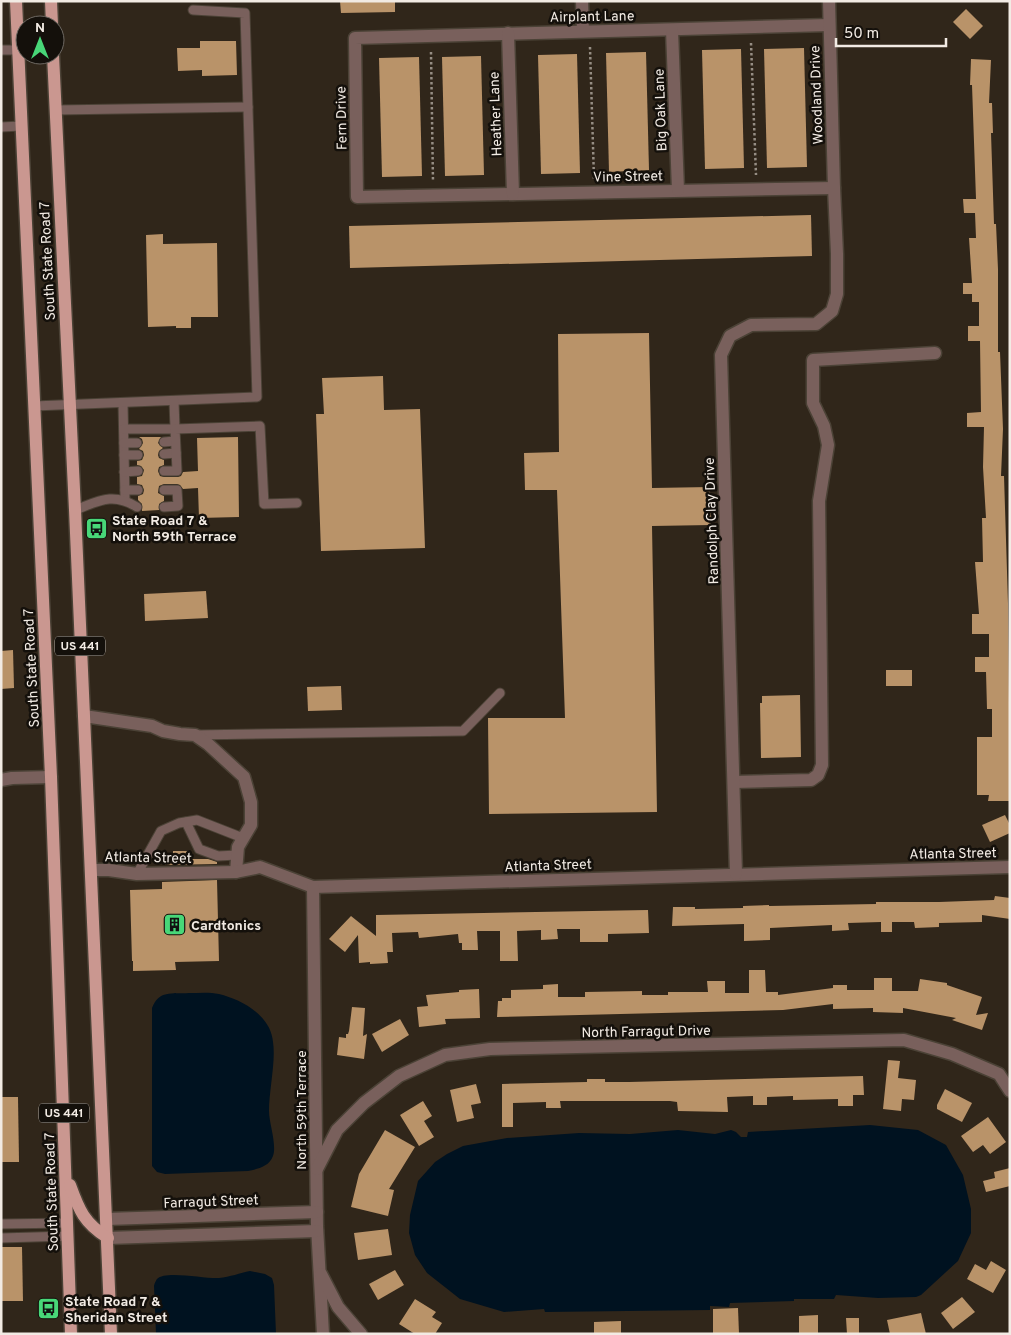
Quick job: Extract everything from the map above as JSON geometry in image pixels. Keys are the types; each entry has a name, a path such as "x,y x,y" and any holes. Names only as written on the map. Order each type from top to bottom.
{"main road":[{"name":"South State Road 7","path":"16,1 17,15"},
{"path":"50,1 51,15"},
{"name":"South State Road 7","path":"19,65 50,777 66,1173 70,1334"},
{"name":"South State Road 7","path":"54,65 111,1334"},
{"path":"66,1173 79,1210 87,1222 108,1238"}],"street":[{"path":"582,1 584,31"},
{"name":"Woodland Drive","path":"828,1 834,188"},
{"name":"Airplant Lane","path":"355,38 829,25"},
{"name":"Big Oak Lane","path":"672,30 678,190"},
{"name":"Heather Lane","path":"508,33 513,194"},
{"name":"Fern Drive","path":"355,38 357,197"},
{"name":"Vine Street","path":"357,197 834,188"},
{"name":"Randolph Clay Drive","path":"736,874 721,355 730,336 751,325 816,324 832,311 837,294 834,188"},
{"path":"734,782 811,780 818,775 822,765 818,501 828,445 824,426 813,403 813,360 935,353"},
{"path":"84,716 152,726 163,731 195,735 208,744 244,777 251,802 251,825 238,847 236,872"},
{"path":"1,780 50,777"},
{"name":"Atlanta Street","path":"91,870 109,870 137,874 236,872 260,867 313,887 1010,867"},
{"name":"North 59th Terrace","path":"313,887 316,1212 323,1334"},
{"name":"North Farragut Drive","path":"316,1169 337,1130 364,1103 399,1076 445,1055 463,1052 490,1049 904,1040 952,1054 1005,1073 1010,1091"},
{"name":"Farragut Street","path":"107,1219 316,1212"},
{"path":"108,1238 317,1232"},
{"path":"319,1269 338,1307 361,1334"}],"lane":[{"path":"34,406 174,402 258,397 244,12 193,10"},
{"path":"1,50 15,50"},
{"path":"56,110 248,107"},
{"path":"1,127 21,126"},
{"path":"164,471 177,471 174,402"},
{"path":"123,403 125,495 137,507"},
{"path":"124,429 260,426 264,504 297,503"},
{"path":"164,442 175,441"},
{"path":"124,443 137,442"},
{"path":"164,454 176,454"},
{"path":"124,455 138,455"},
{"path":"124,472 138,472"},
{"path":"75,510 138,490"},
{"path":"164,490 177,490 178,506 164,507"},
{"path":"195,735 463,731 500,692"},
{"path":"137,874 161,831 179,823 197,820 243,838"},
{"path":"186,822 199,848 218,856 237,855"},
{"path":"1,1224 68,1230"},
{"path":"1,1238 68,1230"}],"path":[{"path":"751,43 756,175"},
{"path":"590,47 594,179"},
{"path":"431,52 433,182"}],"water":[{"path":"216,993 237,1000 254,1010 267,1024 271,1033 274,1058 269,1111 273,1156 269,1163 248,1171 165,1174 157,1172 152,1166 152,1008 158,998 166,994"},
{"path":"870,1125 918,1130 946,1145 963,1175 971,1209 971,1233 958,1261 921,1295 916,1297 878,1298 836,1295 834,1299 794,1299 794,1301 730,1303 729,1307 710,1306 710,1310 545,1312 544,1309 504,1312 460,1299 427,1273 415,1255 409,1233 410,1215 418,1181 435,1162 463,1146 507,1138 579,1133 630,1134 678,1130 715,1134 731,1130 741,1137 747,1137 748,1132"},
{"path":"250,1271 265,1274 272,1278 276,1334 156,1334 154,1286 157,1279 161,1276 177,1275 219,1278"}],"building":[{"path":"340,1 395,1 395,12 341,13"},
{"path":"966,9 983,26 970,39 953,22"},
{"path":"200,41 236,41 237,75 202,76 202,70 178,71 177,48 200,48"},
{"path":"804,48 807,167 767,168 764,49"},
{"path":"741,49 744,168 705,169 702,50"},
{"path":"646,52 649,170 609,172 606,53"},
{"path":"577,54 580,173 541,174 538,55"},
{"path":"481,56 484,175 445,176 442,57"},
{"path":"419,57 422,176 382,177 379,58"},
{"path":"971,59 991,60 989,103 992,103 994,224 996,224 998,269 998,352 1000,352 1003,429 1001,476 1004,476 1008,603 1010,801 988,801 989,795 977,795 977,737 992,737 992,709 987,709 986,672 975,672 975,657 989,657 989,634 972,634 972,614 979,614 975,562 983,562 982,518 986,518 983,467 984,427 967,427 967,413 981,412 980,341 968,341 968,326 979,326 979,302 972,302 972,294 963,294 963,283 972,283 969,238 976,238 975,213 964,213 963,199 976,199 972,85 970,85"},
{"path":"811,215 812,256 350,268 349,226"},
{"path":"163,234 163,244 217,243 218,317 191,317 191,328 176,328 176,326 148,327 146,235"},
{"path":"649,333 652,488 710,487 711,525 652,526 657,812 489,814 488,718 565,718 557,490 525,490 524,453 559,452 558,334"},
{"path":"383,376 384,410 420,409 425,548 321,551 316,414 324,414 322,378"},
{"path":"139,437 161,437 158,443 163,448 159,451 158,455 159,458 164,460 164,465 159,467 160,476 178,477 183,472 198,471 197,438 238,437 239,517 199,518 198,488 183,489 177,484 159,486 158,493 164,496 164,501 159,504 159,510 142,511 142,504 138,500 138,496 143,494 144,490 142,485 137,484 137,477 142,476 144,470 141,466 137,465 137,461 142,460 144,455 143,451 139,449 143,443"},
{"path":"206,591 208,618 145,621 144,594"},
{"path":"13,650 14,688 1,689 1,651"},
{"path":"886,670 912,670 912,686 886,686"},
{"path":"341,686 342,710 308,711 307,687"},
{"path":"800,695 801,757 761,758 760,703 762,703 762,696"},
{"path":"1005,815 1010,825 1010,833 990,842 982,825"},
{"path":"173,851 188,851 189,859 208,859 217,862 217,864 164,865 164,859 173,859"},
{"name":"Cardtonics","path":"217,880 219,961 175,962 176,970 133,971 130,890 162,889 162,882"},
{"path":"995,896 1010,898 1010,919 982,915 982,922 939,923 939,927 915,928 914,922 892,922 892,932 881,932 881,922 848,923 849,930 832,931 832,925 770,928 770,940 744,941 744,924 672,926 673,907 695,907 695,909 743,908 743,906 769,905 939,902 994,900"},
{"path":"648,910 649,933 608,934 608,942 580,942 580,929 557,929 558,939 541,940 541,930 517,931 518,961 500,961 500,931 477,931 478,950 462,950 462,943 459,943 458,934 419,938 418,932 392,933 393,952 387,952 388,963 370,964 370,962 359,963 358,935 345,952 329,939 351,916 376,936 376,915"},
{"path":"749,970 765,970 766,992 778,992 778,995 833,988 833,985 847,985 847,990 874,990 874,978 892,978 892,991 918,991 920,979 947,983 947,985 982,997 976,1015 988,1013 982,1030 952,1020 956,1018 903,1008 903,1013 873,1012 873,1008 833,1009 833,1004 783,1010 497,1017 498,1001 502,1001 502,998 511,998 511,990 543,989 543,985 558,984 558,997 585,997 585,992 642,991 642,995 668,995 668,992 708,992 707,981 725,981 725,993 749,993"},
{"path":"479,989 480,1018 445,1019 446,1024 419,1027 417,1007 428,1006 426,995"},
{"path":"352,1007 365,1008 363,1036 367,1034 364,1059 337,1055 339,1037 346,1038 346,1034 349,1031"},
{"path":"400,1019 409,1035 382,1052 372,1034"},
{"path":"888,1060 900,1061 898,1078 916,1080 914,1100 902,1099 901,1111 883,1109"},
{"path":"863,1076 864,1095 853,1095 853,1106 838,1106 838,1099 793,1100 793,1096 767,1097 767,1105 753,1105 753,1096 727,1097 728,1112 678,1111 677,1102 670,1101 560,1101 561,1108 546,1108 546,1102 513,1103 513,1127 502,1127 502,1084 587,1082 587,1079 605,1079 605,1082 629,1082"},
{"path":"476,1084 481,1103 471,1105 474,1118 457,1122 450,1090"},
{"path":"945,1089 972,1103 962,1122 937,1109"},
{"path":"1,1097 18,1097 19,1162 1,1162"},
{"path":"423,1101 432,1116 424,1121 434,1137 419,1146 400,1115"},
{"path":"988,1117 1006,1142 990,1154 983,1145 973,1152 961,1136"},
{"path":"385,1130 415,1147 389,1189 394,1190 388,1216 351,1207 359,1174"},
{"path":"1010,1168 1010,1186 986,1192 983,1181 995,1178 994,1172"},
{"path":"388,1229 392,1255 358,1260 354,1233"},
{"path":"1,1247 22,1247 23,1301 1,1301"},
{"path":"991,1261 1006,1270 993,1293 967,1279 975,1264 986,1270"},
{"path":"395,1270 404,1285 378,1300 369,1284"},
{"path":"962,1297 975,1312 953,1329 941,1313"},
{"path":"415,1299 436,1312 432,1317 442,1323 435,1334 415,1334 399,1324"},
{"path":"738,1308 739,1334 713,1334 713,1309"},
{"path":"921,1313 926,1334 890,1334 887,1320"},
{"path":"818,1315 818,1334 799,1334 799,1316"},
{"path":"846,1318 859,1318 859,1334 847,1334"},
{"path":"621,1321 621,1334 594,1334 594,1322"}],"place":[{"name":"State Road 7 & North 59th Terrace","path":"96,528"},
{"name":"Cardtonics","path":"175,925"},
{"name":"State Road 7 & Sheridan Street","path":"49,1309"}]}
